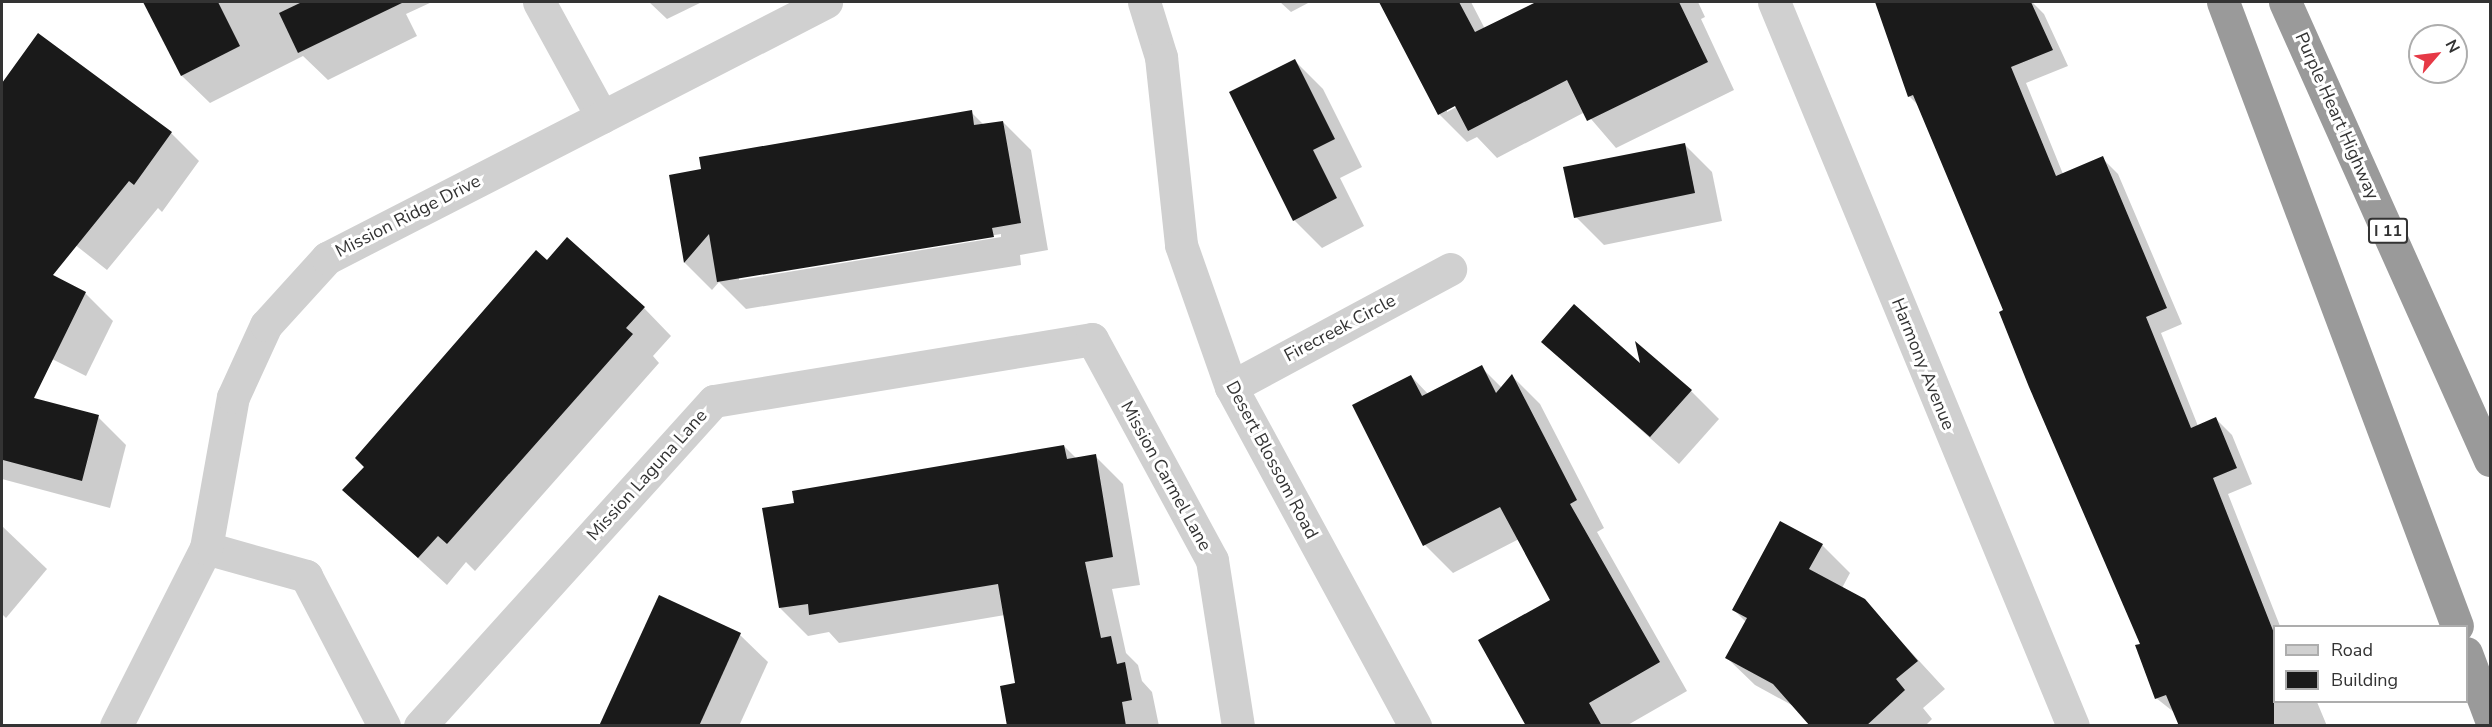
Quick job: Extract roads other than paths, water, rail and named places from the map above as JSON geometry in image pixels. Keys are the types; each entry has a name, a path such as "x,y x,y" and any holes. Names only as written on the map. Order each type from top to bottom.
{"highway":[{"path":"2223,2 2456,625"},
{"name":"Purple Heart Highway","path":"2285,2 2490,460"},
{"path":"2468,658 2490,717"}],"street":[{"path":"539,2 602,117"},
{"name":"Mission Ridge Drive","path":"116,726 206,548 233,397 266,325 327,258 826,2"},
{"name":"Desert Blossom Road","path":"1144,2 1161,57 1180,245 1231,387 1415,726"},
{"name":"Harmony Avenue","path":"1774,2 2073,726"},
{"name":"Firecreek Circle","path":"1231,387 1450,269"},
{"name":"Mission Laguna Lane","path":"420,726 714,401 1092,339"},
{"name":"Mission Carmel Lane","path":"1092,339 1212,560 1239,726"},
{"path":"206,548 306,576 384,726"}]}
